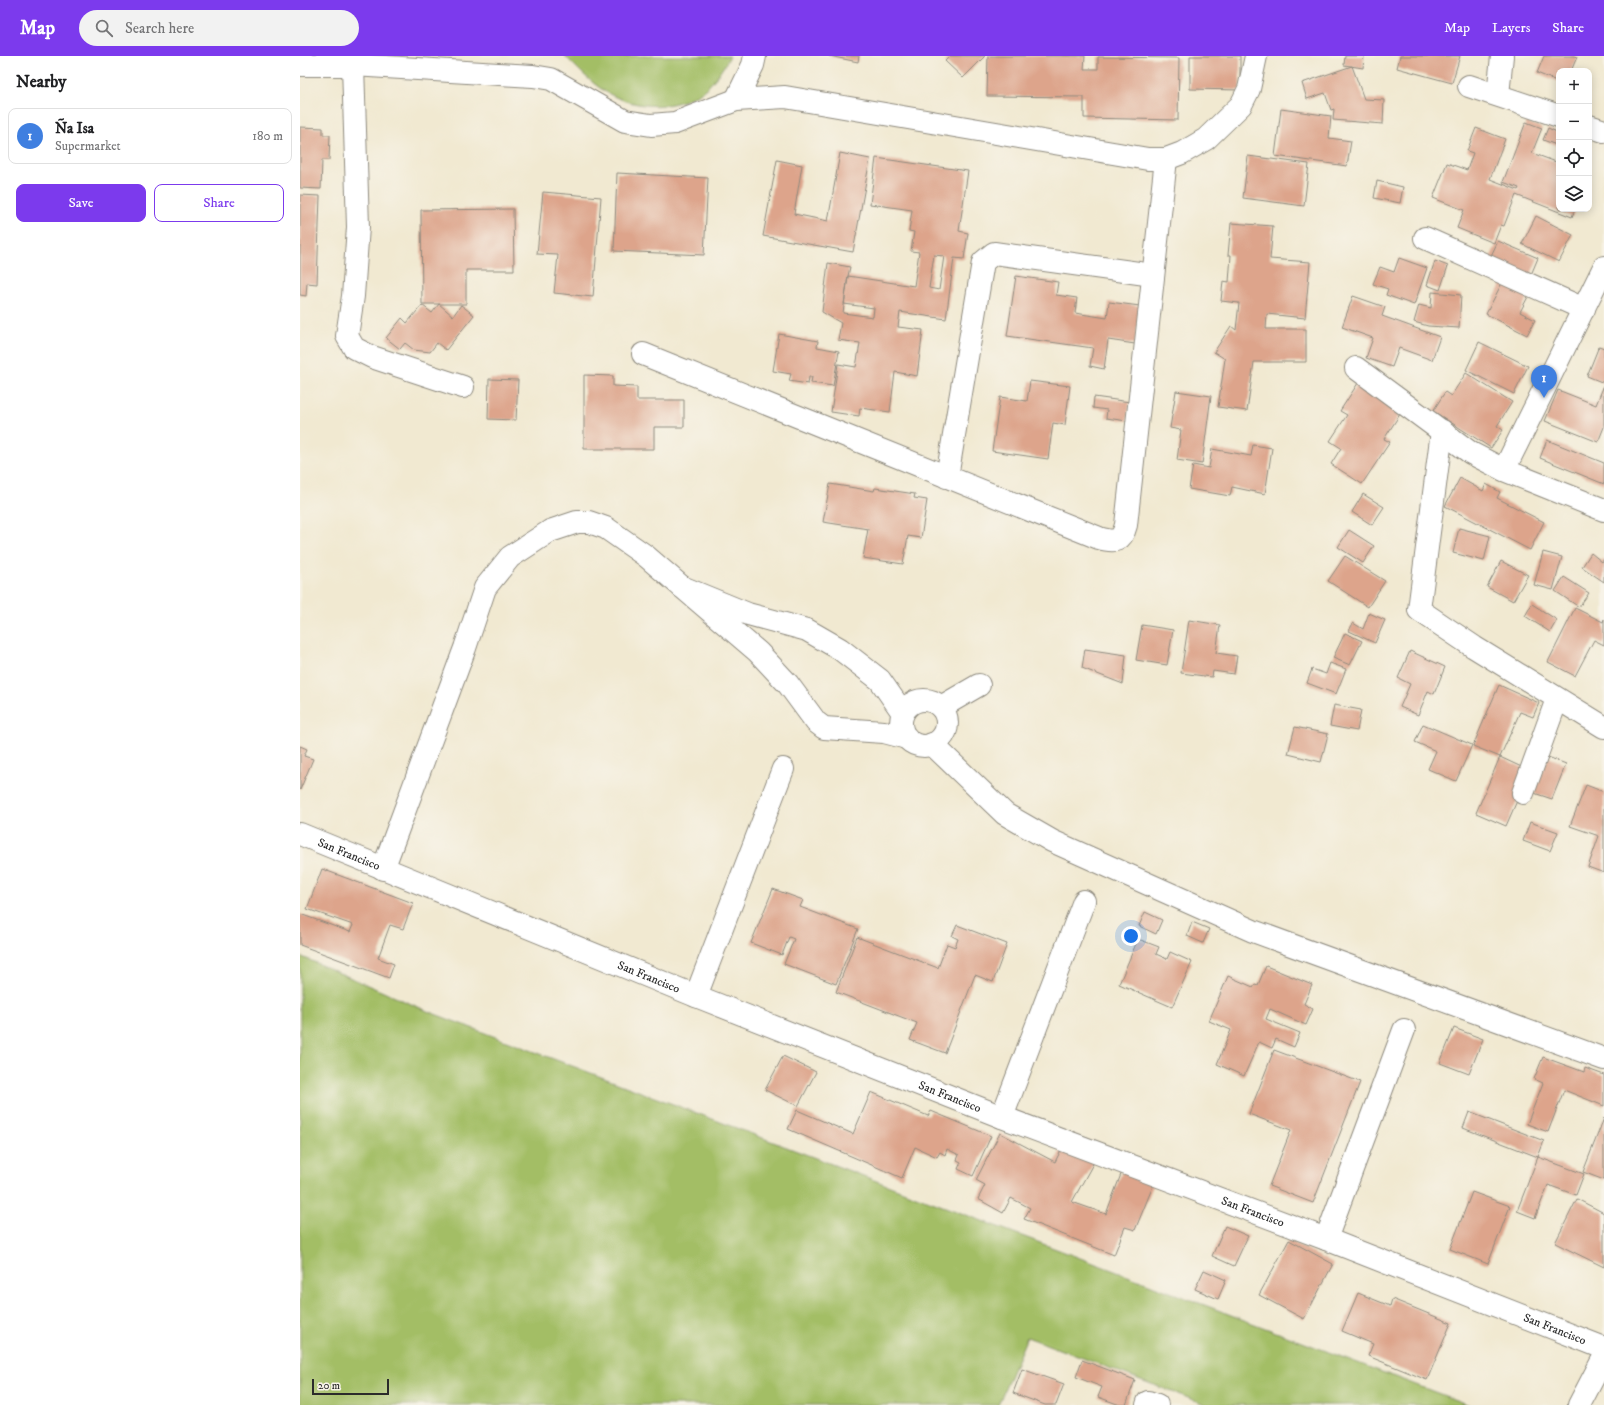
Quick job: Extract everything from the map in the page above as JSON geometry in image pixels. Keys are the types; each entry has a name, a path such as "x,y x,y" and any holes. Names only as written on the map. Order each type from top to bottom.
{"street":[{"path":"736,100 753,65 755,56"},
{"path":"300,64 353,65 412,63 551,79 625,121 651,125 675,123 736,100 785,97 1148,159 1166,159 1182,153 1206,140 1241,105 1249,89 1256,56"},
{"path":"1498,95 1502,56"},
{"path":"353,65 358,227 353,296 347,336 354,348 372,357 463,387"},
{"path":"1469,86 1556,115"},
{"path":"1592,127 1604,131"},
{"path":"643,354 1100,538 1113,540 1122,536 1126,525 1166,159"},
{"path":"1425,238 1584,309"},
{"path":"947,477 983,262 994,253 1154,275"},
{"path":"1504,470 1584,309 1602,277"},
{"path":"1356,368 1471,452 1504,470 1604,510"},
{"path":"1442,431 1419,610 1474,647 1604,727"},
{"path":"383,869 465,648 485,588 510,557 550,531 577,522 589,522 606,528 646,556 758,652 788,684 816,722 824,728 884,732 907,738 919,745 932,744 940,739 945,732 948,723 946,714 941,707 934,702 925,700 916,701 908,706 903,713 902,726 907,738"},
{"path":"682,587 748,614 807,630 840,649 880,680 903,713"},
{"path":"941,707 979,685"},
{"path":"1523,793 1557,698"},
{"path":"932,744 1005,814 1052,841 1253,931 1602,1054"},
{"path":"696,996 783,769"},
{"name":"San Francisco","path":"300,834 696,996 1002,1117 1326,1239 1604,1348"},
{"path":"1002,1117 1084,901"},
{"path":"1326,1239 1404,1030"},
{"path":"1579,1405 1604,1357"}],"green space":[{"path":"565,56 730,56 722,70 704,90 681,102 656,106 630,102 606,92 590,80"},
{"path":"300,956 432,1013 1469,1405 1207,1405 1027,1337 998,1405 300,1405"}],"building":[{"path":"829,56 859,56 858,62"},
{"path":"950,56 985,56 963,78 945,61"},
{"path":"988,56 1085,56 1084,69 1098,69 1098,57 1179,58 1178,120 1084,118 1084,97 987,96"},
{"path":"1190,56 1240,56 1240,90 1190,89"},
{"path":"1345,56 1364,56 1363,68 1344,65"},
{"path":"1400,56 1460,56 1452,83 1397,68"},
{"path":"1544,56 1577,57 1572,68 1556,68 1556,81 1537,73"},
{"path":"1352,66 1364,99 1384,100 1383,124 1333,120 1334,109 1331,110 1325,93 1307,99 1302,83"},
{"path":"1281,109 1331,116 1329,138 1351,141 1347,166 1275,156"},
{"path":"1526,122 1542,128 1532,153 1556,162 1556,211 1516,195 1504,226 1501,225 1494,243 1457,228 1464,210 1433,198 1447,163 1467,170 1473,153 1467,151 1476,128 1505,139 1490,179 1518,190 1519,188 1503,182"},
{"path":"300,127 323,128 323,135 330,135 329,160 322,160 321,189 300,188"},
{"path":"1548,128 1556,132 1556,145 1543,140"},
{"path":"840,153 870,159 853,252 763,236 777,160 802,165 794,214 828,221"},
{"path":"1248,156 1309,164 1304,206 1243,198"},
{"path":"876,158 968,171 959,231 968,233 964,259 954,258 946,319 900,312 898,327 923,330 917,376 895,372 890,412 860,408 859,416 831,412 838,364 856,367 860,343 838,340 841,323 822,312 828,263 850,267 848,276 914,286 919,252 911,251 914,232 909,231 912,210 870,204","holes":["934,255 944,256 939,290 929,288","844,304 874,308 873,317 843,313"]},
{"path":"617,173 708,178 704,255 614,251"},
{"path":"1377,181 1403,187 1400,203 1374,198"},
{"path":"543,192 601,197 593,297 554,293 558,255 537,254"},
{"path":"300,195 320,196 317,284 307,283 306,296 300,295"},
{"path":"513,209 514,270 466,270 466,304 422,304 421,210"},
{"path":"1559,212 1574,212 1572,217"},
{"path":"1536,216 1573,235 1559,262 1522,244"},
{"path":"1231,223 1273,226 1270,259 1310,262 1305,318 1267,314 1266,329 1306,329 1306,362 1254,362 1247,411 1218,407 1225,359 1214,352 1231,326 1236,330 1239,303 1221,301 1223,281 1229,282 1231,255 1228,255"},
{"path":"1498,241 1538,258 1530,277 1489,260"},
{"path":"1399,258 1427,268 1414,305 1386,295 1388,289 1373,284 1380,267 1394,272"},
{"path":"1435,261 1448,266 1440,290 1427,285"},
{"path":"1016,276 1058,282 1056,295 1077,298 1075,313 1107,318 1109,302 1140,306 1135,344 1108,340 1104,369 1090,366 1093,348 1007,336"},
{"path":"1504,279 1530,293 1520,312 1535,320 1527,335 1486,314"},
{"path":"1432,292 1461,295 1459,328 1428,326 1414,322 1419,305 1431,308"},
{"path":"1353,296 1385,307 1382,316 1440,337 1432,360 1399,348 1392,367 1366,358 1373,338 1342,327"},
{"path":"439,304 453,316 461,305 474,315 446,350 437,343 430,352 414,350 405,343 400,349 386,338 402,318 407,323 422,305 432,313"},
{"path":"779,334 818,341 817,347 839,351 833,386 811,383 812,377 809,377 808,384 789,381 791,374 773,371"},
{"path":"1479,342 1528,366 1514,394 1466,370"},
{"path":"1599,346 1604,348 1604,383 1587,376"},
{"path":"1466,373 1512,402 1497,426 1503,430 1491,448 1433,411 1445,392 1451,396"},
{"path":"584,375 613,376 613,386 637,387 637,400 684,400 684,427 654,427 654,449 584,449"},
{"path":"489,379 518,380 516,420 488,419"},
{"path":"1360,380 1404,408 1384,439 1390,442 1362,484 1331,464 1341,448 1330,441 1347,415 1340,411"},
{"path":"1030,381 1070,386 1065,425 1053,423 1048,459 992,451 1000,397 1027,401"},
{"path":"1604,385 1604,427 1598,442 1545,421 1558,390 1596,405"},
{"path":"1176,391 1211,396 1202,464 1177,460 1181,430 1170,428"},
{"path":"1094,397 1130,402 1127,421 1106,418 1107,410 1093,408"},
{"path":"1547,440 1604,463 1604,484 1540,458"},
{"path":"1253,445 1272,448 1265,494 1232,487 1230,496 1189,489 1193,465 1209,468 1212,449 1251,456"},
{"path":"1460,478 1483,491 1486,484 1500,492 1497,498 1544,522 1530,550 1445,506"},
{"path":"830,484 874,491 875,488 915,494 914,498 927,500 921,538 908,536 903,564 863,558 868,529 823,522"},
{"path":"1363,494 1384,507 1372,525 1352,512"},
{"path":"1459,528 1490,536 1484,561 1453,553"},
{"path":"1349,530 1374,546 1363,563 1338,547"},
{"path":"1543,552 1562,557 1553,590 1534,585"},
{"path":"1591,553 1602,562 1604,559 1604,582 1582,567"},
{"path":"1345,556 1385,581 1368,607 1328,581"},
{"path":"1501,561 1528,575 1513,601 1487,587"},
{"path":"1564,577 1589,593 1579,607 1555,591"},
{"path":"1532,604 1557,620 1550,632 1525,616"},
{"path":"1575,608 1603,622 1604,619 1604,645 1594,640 1575,676 1548,662"},
{"path":"1369,613 1385,620 1375,643 1349,631 1353,623 1363,629"},
{"path":"1189,620 1220,625 1216,653 1237,656 1234,674 1213,671 1212,677 1181,673"},
{"path":"1142,625 1173,630 1167,665 1136,660"},
{"path":"1345,633 1362,641 1350,665 1333,658"},
{"path":"1085,649 1126,655 1123,684 1082,668"},
{"path":"1410,651 1445,667 1434,694 1428,691 1418,715 1400,707 1410,684 1398,678"},
{"path":"1330,663 1346,669 1336,694 1307,683 1312,669 1326,674"},
{"path":"1499,685 1539,703 1533,717 1520,712 1500,757 1473,746"},
{"path":"1334,705 1361,710 1357,731 1330,726"},
{"path":"1423,724 1472,745 1456,781 1428,769 1436,751 1415,742"},
{"path":"1295,727 1328,734 1321,762 1288,754"},
{"path":"300,746 307,749 304,756 313,759 300,790"},
{"path":"1500,757 1530,771 1506,826 1476,813"},
{"path":"1548,757 1566,764 1552,799 1534,793"},
{"path":"1586,785 1604,792 1604,873 1588,867 1599,836 1570,826"},
{"path":"1530,822 1558,832 1550,851 1523,841"},
{"path":"322,869 413,903 403,929 390,925 378,958 394,964 389,978 300,945 300,914 350,932 353,925 307,909"},
{"path":"773,889 803,900 800,907 858,929 836,984 784,964 794,939 789,937 782,955 751,943"},
{"path":"1145,912 1162,920 1156,934 1139,926"},
{"path":"1192,922 1209,929 1203,943 1187,936"},
{"path":"957,925 1007,944 993,982 975,975 945,1053 910,1040 917,1023 836,992 857,937 938,968 947,944 955,947 958,939 952,936"},
{"path":"1138,939 1159,947 1156,954 1167,959 1170,952 1192,962 1172,1007 1119,984"},
{"path":"1266,966 1312,985 1304,1004 1313,1009 1306,1025 1270,1009 1266,1019 1300,1033 1294,1047 1276,1039 1272,1048 1259,1042 1244,1076 1217,1064 1231,1030 1209,1021 1228,976 1253,987 1255,984 1258,985"},
{"path":"1454,1028 1483,1039 1469,1074 1440,1063"},
{"path":"1274,1050 1360,1082 1313,1203 1269,1186 1291,1130 1249,1114"},
{"path":"783,1056 816,1072 798,1106 765,1090"},
{"path":"1543,1057 1584,1072 1585,1068 1604,1075 1604,1106 1564,1090 1548,1132 1527,1124 1543,1083 1534,1079"},
{"path":"871,1092 928,1116 931,1111 991,1136 973,1176 958,1169 961,1162 957,1160 959,1155 947,1149 945,1155 940,1152 937,1157 915,1147 902,1178 788,1129 797,1110 853,1134"},
{"path":"1469,1112 1544,1141 1538,1157 1463,1128"},
{"path":"1604,1118 1604,1180 1583,1172"},
{"path":"1000,1133 1055,1162 1063,1146 1094,1162 1072,1202 1106,1214 1123,1169 1155,1181 1135,1230 1125,1227 1114,1255 1024,1219 1030,1208 1011,1198 1003,1213 978,1199 985,1185 976,1180"},
{"path":"1538,1157 1584,1174 1576,1195 1548,1185 1535,1218 1517,1211"},
{"path":"1472,1192 1510,1206 1488,1264 1450,1249"},
{"path":"1577,1199 1604,1213 1604,1267 1555,1243"},
{"path":"1225,1226 1248,1236 1234,1266 1212,1256"},
{"path":"1289,1240 1333,1264 1304,1319 1259,1295"},
{"path":"1204,1270 1226,1280 1218,1299 1195,1289"},
{"path":"1358,1293 1390,1306 1392,1299 1451,1323 1427,1380 1368,1356 1373,1344 1342,1331"},
{"path":"1082,1360 1135,1380 1126,1405 1120,1405 1098,1397 1102,1387 1076,1377"},
{"path":"1022,1369 1064,1384 1056,1405 1045,1405 1013,1393"}],"place":[{"name":"Ña Isa","path":"1544,398"}]}
